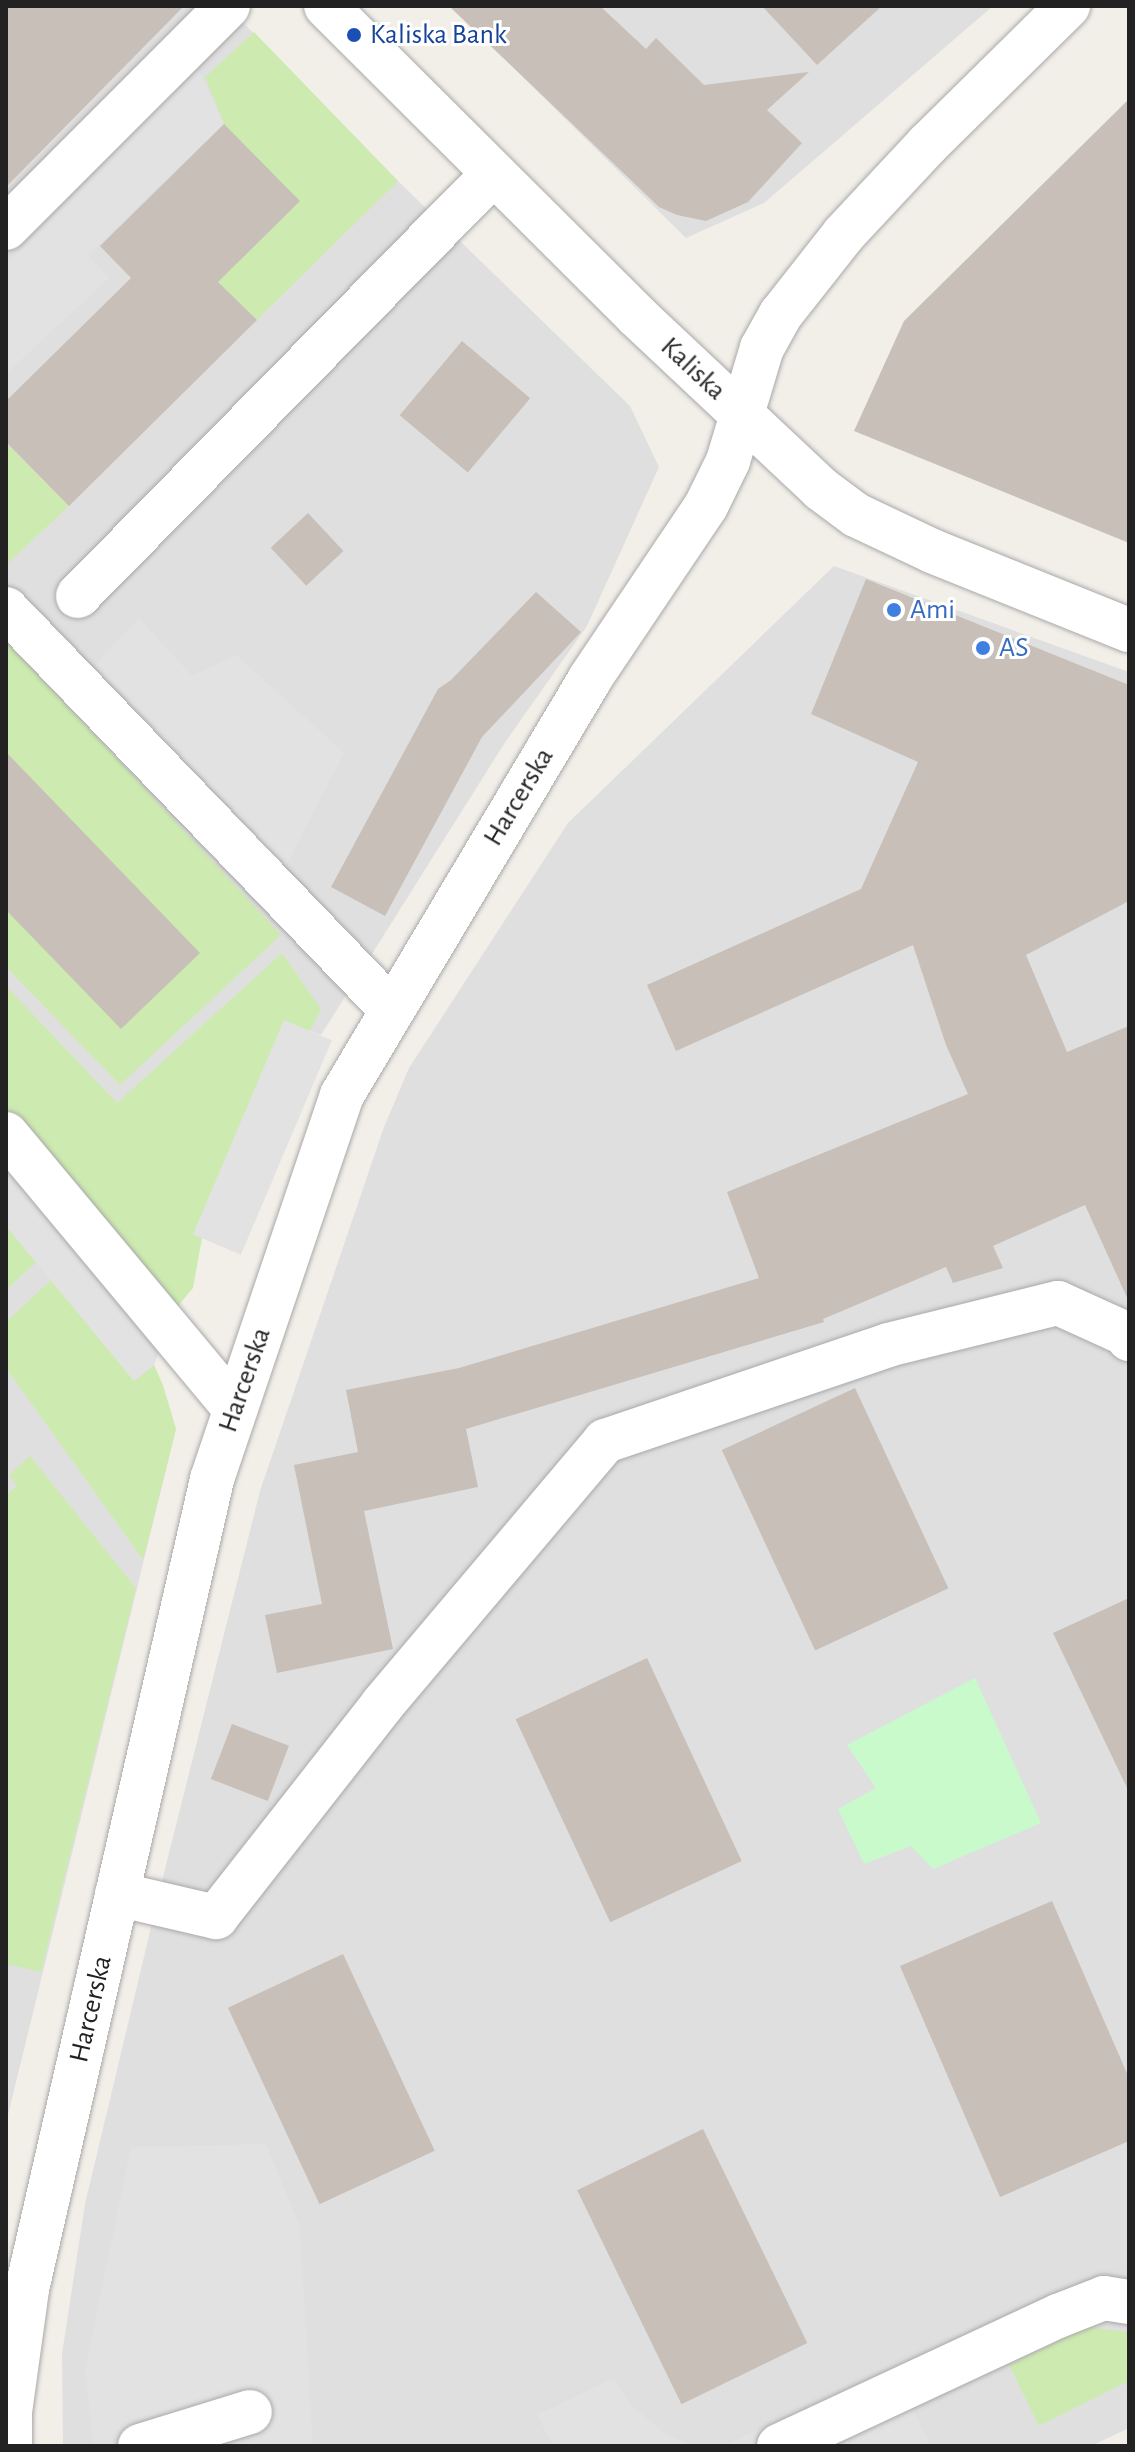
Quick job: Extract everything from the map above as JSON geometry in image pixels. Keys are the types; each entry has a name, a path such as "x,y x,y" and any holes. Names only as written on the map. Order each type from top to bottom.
{"street":[{"path":"6,228 228,6"},
{"name":"Kaliska","path":"326,6 493,174 821,489 856,515 932,551 1129,630"},
{"name":"Harcerska","path":"10,2446 10,2412 27,2289 21,2248 117,1894 212,1479 342,1095 589,680 706,506 728,461 762,348 781,314 811,272 928,144 1068,6"},
{"path":"78,596 493,174"},
{"path":"6,609 392,1010"},
{"path":"6,1134 235,1409"},
{"path":"117,1894 216,1917 382,1705 605,1441 888,1345 1058,1303 1126,1334 1129,1339"},
{"path":"779,2446 1058,2316 1104,2298 1129,2302"},
{"path":"140,2446 250,2412"}],"shaded area":[{"path":"6,6 227,6 398,181 630,406 659,467 587,626 504,744 321,1035 284,1021 154,1365 176,1429 6,2123"},
{"path":"451,6 993,6 764,203 686,238"},
{"path":"198,68 224,124 88,255 109,278 6,374 6,264"},
{"path":"834,566 1129,672 1129,2428 1091,2446 63,2446 62,2354 85,2204 164,1873 260,1491 384,1127 409,1068 568,823"},
{"path":"139,618 192,676 236,655 344,753 284,870 92,668"},
{"path":"284,1020 332,1040 241,1255 193,1234"},
{"path":"6,1155 162,1343 154,1365 134,1381 6,1226"},
{"path":"266,2144 300,2227 313,2446 93,2446 85,2369 131,2147"},
{"path":"893,2368 931,2446 723,2446"},
{"path":"614,2378 632,2406 666,2434 694,2446 553,2446 537,2415"}],"green space":[{"path":"254,32 398,181 257,320 218,282 224,124 205,77"},
{"path":"9,446 69,506 7,564 6,448"},
{"path":"6,639 281,935 120,1085 6,967"},
{"path":"282,953 321,1009 310,1031 284,1021 202,1238 193,1288 174,1311 6,1108 6,986 117,1103"},
{"path":"6,1226 36,1262 6,1290"},
{"path":"51,1280 134,1381 154,1365 163,1385 176,1429 143,1560 6,1368 6,1322"},
{"path":"30,1456 136,1588 41,1972 6,1964 6,1495 17,1486 9,1475"},
{"path":"975,1678 1041,1823 933,1869 911,1846 864,1864 838,1809 876,1788 847,1745"},
{"path":"1087,2327 1129,2332 1129,2381 1039,2426 1009,2365"}],"building":[{"path":"6,6 184,6 6,187"},
{"path":"449,6 600,6 646,49 656,38 704,85 809,72 767,110 802,143 748,202 706,221 677,215 659,207"},
{"path":"762,6 882,6 817,65"},
{"path":"1129,99 1129,543 854,431 904,321"},
{"path":"224,124 300,201 218,282 257,320 69,506 6,442 6,401 131,278 100,246"},
{"path":"462,341 530,398 468,473 400,415"},
{"path":"308,513 343,551 306,586 271,548"},
{"path":"866,579 1129,685 1129,901 1026,955 1067,1052 1129,1026 1129,1302 1085,1205 993,1246 1003,1268 953,1283 946,1267 823,1319 824,1322 466,1429 478,1487 364,1511 393,1649 277,1673 265,1615 322,1604 294,1465 358,1452 346,1390 459,1368 759,1278 727,1192 968,1094 946,1045 913,945 676,1051 647,985 861,889 918,762 811,714"},
{"path":"536,592 581,632 482,737 385,916 331,887 438,689 451,680"},
{"path":"6,752 200,953 121,1029 6,910"},
{"path":"855,1388 948,1588 815,1650 722,1450"},
{"path":"1129,1598 1129,1792 1053,1633"},
{"path":"647,1658 742,1861 610,1922 516,1719"},
{"path":"232,1724 289,1746 268,1801 211,1779"},
{"path":"1052,1901 1129,2078 1129,2141 1000,2197 900,1966"},
{"path":"343,1954 435,2151 320,2204 228,2008"},
{"path":"703,2129 807,2343 682,2404 577,2190"}],"place":[{"name":"Kaliska Bank","path":"354,35"},
{"name":"Ami","path":"894,610"},
{"name":"AS","path":"983,648"}]}
